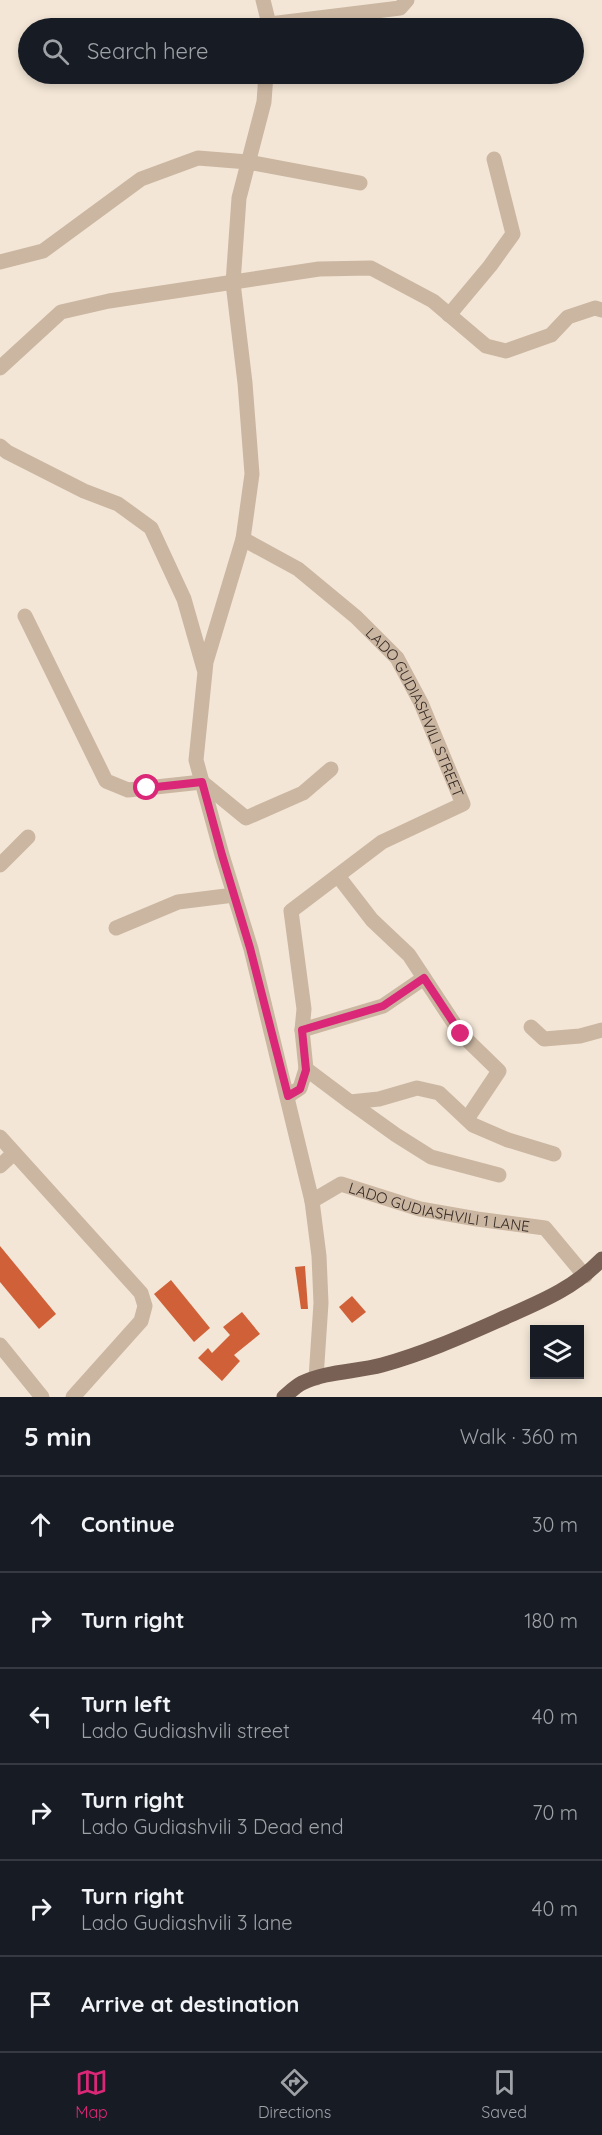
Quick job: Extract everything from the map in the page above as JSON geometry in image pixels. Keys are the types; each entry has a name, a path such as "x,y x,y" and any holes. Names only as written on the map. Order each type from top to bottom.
{"main road":[{"path":"284,1397 300,1384 316,1378 378,1366 424,1353 553,1296 585,1276 602,1258"}],"street":[{"path":"263,0 268,18"},
{"path":"328,18 400,8 407,0"},
{"path":"265,84 264,102 239,198 233,283 245,383 252,474 243,539 206,662 196,759 250,948 312,1201 319,1256 321,1303 316,1378"},
{"path":"0,262 43,251 141,179 198,158 248,162 360,183"},
{"path":"449,315 513,234 494,159"},
{"path":"0,368 61,312 109,301 319,269 371,268 433,301 486,346 506,351 551,335 568,317 595,308 602,310"},
{"path":"0,446 7,452 84,491 118,504 152,528 184,599 205,672"},
{"name":"LADO GUDIASHVILI STREET","path":"243,539 298,569 356,617 397,658 421,702 464,804 382,842 291,911 304,1009 302,1030 306,1070"},
{"path":"25,616 106,781 128,790 202,782 246,818 303,793 331,769"},
{"path":"0,864 28,837"},
{"path":"338,876 372,920 409,955 461,1034 499,1071 467,1119"},
{"path":"116,928 178,902 234,895"},
{"path":"302,1030 383,1006 424,978"},
{"path":"531,1027 544,1039 580,1036 602,1030"},
{"path":"288,1096 300,1089 306,1070 396,1135 431,1157 499,1175"},
{"path":"350,1102 379,1099 417,1088 439,1093 473,1125 508,1140 554,1154"},
{"path":"0,1137 141,1293 145,1306 141,1321 73,1397"},
{"path":"0,1166 14,1153"},
{"name":"LADO GUDIASHVILI 1 LANE","path":"312,1201 341,1184 420,1209 545,1228 585,1276"},
{"path":"0,1345 42,1397"}],"building":[{"path":"0,1246 56,1314 39,1329 0,1282"},
{"path":"305,1266 308,1309 301,1309 295,1267"},
{"path":"171,1280 210,1328 194,1342 154,1294"},
{"path":"352,1296 366,1312 352,1323 339,1307"},
{"path":"242,1312 260,1334 234,1355 240,1361 222,1381 198,1358 208,1348 212,1353 230,1335 223,1327"}],"route":[{"path":"147,788 202,782 250,948 288,1096 300,1089 306,1070 302,1030 383,1006 424,978 461,1034"}]}
